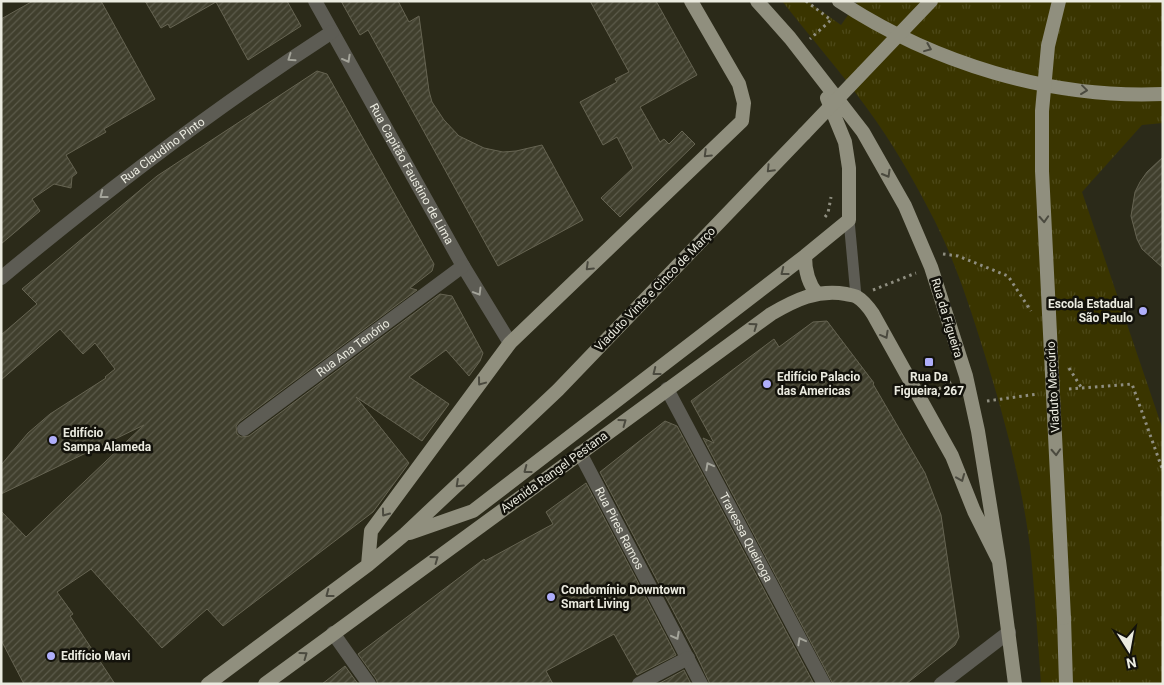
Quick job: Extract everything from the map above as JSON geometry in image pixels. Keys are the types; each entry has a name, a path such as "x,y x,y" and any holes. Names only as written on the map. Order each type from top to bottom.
{"main road":[{"path":"208,684 368,565 371,531 510,343 742,121 744,102 739,84 690,1"},
{"name":"Rua da Figueira","path":"757,1 790,38 863,132 905,206 930,263 965,374 972,404 999,562 1015,684"},
{"path":"840,1 907,40 964,63 1023,80 1084,91 1145,95 1163,94"},
{"name":"Viaduto Vinte e Cinco de Março","path":"368,565 405,534 558,390 931,1"},
{"name":"Viaduto Mercúrio","path":"1059,1 1048,46 1042,110 1042,171 1066,684"},
{"path":"816,72 845,142 849,168 849,220"},
{"name":"Avenida Rangel Pestana","path":"405,534 473,511 805,256 849,220"},
{"path":"805,256 805,268 811,287 817,294"},
{"name":"Avenida Rangel Pestana","path":"265,684 771,314 802,298 817,294 836,293 856,296"},
{"path":"856,296 867,305 873,314 921,398 952,456 974,511 999,562"}],"street":[{"name":"Rua Capitão Faustino de Lima","path":"315,1 463,266 510,343"},
{"name":"Rua Claudino Pinto","path":"1,278 73,218 173,141 332,32"},
{"name":"Rua Ana Tenório","path":"244,429 463,266"},
{"name":"Travessa Queiroga","path":"668,389 824,684"},
{"name":"Rua Pires Ramos","path":"580,454 702,684"},
{"path":"941,684 1009,632"},
{"path":"333,634 369,684"},
{"path":"639,684 688,658"}],"lane":[{"path":"849,220 856,296"}],"path":[{"path":"806,1 831,20"},
{"path":"894,282 943,254 958,256 1008,276 1034,316"},
{"path":"1066,363 1082,387"},
{"path":"921,398 965,374"},
{"path":"1063,390 1132,384 1163,471"},
{"path":"972,404 1045,393"}],"green space":[{"path":"782,1 807,1 841,25 858,1 1163,1 1163,123 1142,125 1082,192 1163,430 1163,684 1041,684 1031,555 1023,503 1012,451 998,400 959,277 937,225 893,146 848,83"}],"building":[{"path":"33,1 101,1 155,99 104,129 106,132 66,155 77,173 72,177 71,188 54,184 32,199 40,211 1,244 1,19"},
{"path":"145,1 287,1 301,26 248,60 216,2 170,28 168,24 161,28"},
{"path":"341,1 398,1 409,22 419,16 429,91 432,102 444,120 459,136 484,148 503,152 542,145 583,220 498,266 368,30 360,35"},
{"path":"590,1 656,1 697,75 640,107 660,142 664,139 669,144 682,131 695,144 620,217 601,198 633,168 617,137 603,145 580,102 617,82 615,79 629,72"},
{"path":"317,71 327,74 434,264 432,271 410,288 417,290 239,422 236,426 237,434 241,437 249,436 440,294 452,296 483,353 480,361 469,376 446,350 409,377 449,404 422,441 356,397 409,463 373,512 223,626 207,609 162,648 91,569 57,592 73,614 70,616 115,684 24,684 1,640 1,511 26,537 144,425 1,494 1,465 28,433 50,414 106,378 115,369 95,343 83,354 60,329 1,380 1,335 37,304 22,289 157,176"},
{"path":"1163,157 1163,268 1142,249 1137,239 1131,216 1135,192 1140,182 1147,172"},
{"path":"827,321 874,383 925,473 941,515 959,637 955,645 906,684 833,684 703,438 714,443 691,401 774,339 779,347 813,322"},
{"path":"665,421 677,426 814,684 710,684 600,472"},
{"path":"586,483 676,655 637,675 614,634 546,671 553,684 378,684 358,654 484,559 485,561 553,524 546,512"},
{"path":"345,666 358,684 322,684"},
{"path":"684,670 691,684 658,684"}],"place":[{"name":"Escola Estadual São Paulo","path":"1143,311"},
{"name":"Rua Da Figueira, 267","path":"929,362"},
{"name":"Edifício Palacio das Americas","path":"767,384"},
{"name":"Edifício Sampa Alameda","path":"53,440"},
{"name":"Condomínio Downtown Smart Living","path":"551,597"},
{"name":"Edifício Mavi","path":"51,656"}]}
